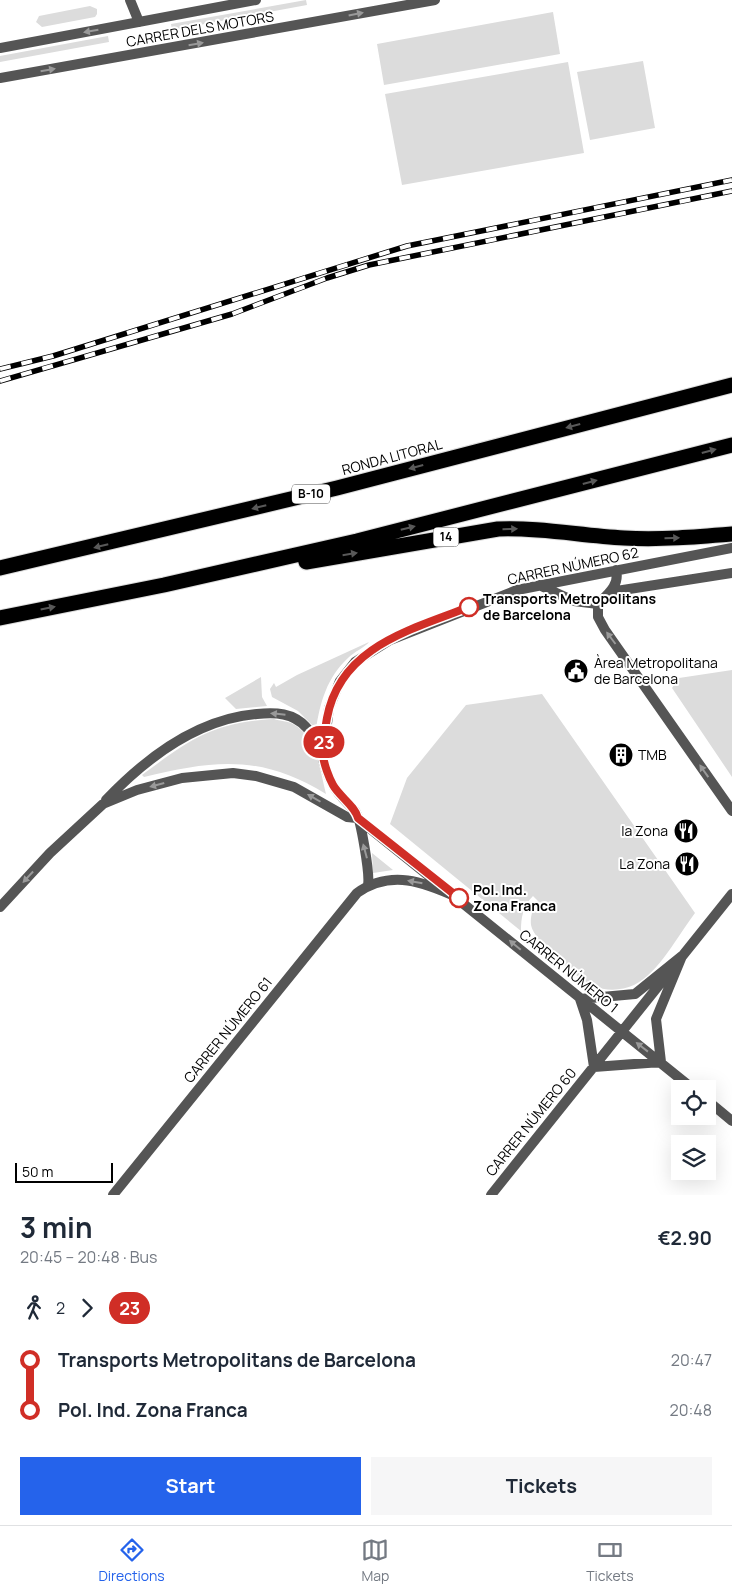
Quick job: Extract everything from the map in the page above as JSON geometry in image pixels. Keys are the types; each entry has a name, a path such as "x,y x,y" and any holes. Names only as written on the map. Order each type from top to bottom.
{"highway":[{"path":"620,413 732,377"},
{"name":"RONDA LITORAL","path":"0,568 337,488 732,385"},
{"path":"0,618 164,585 376,536 732,444"},
{"name":"14","path":"164,585 498,529 530,529 622,538 667,539 732,534"}],"street":[{"path":"130,0 139,22"},
{"name":"CARRER DELS MOTORS","path":"0,48 256,0"},
{"name":"CARRER DELS MOTORS","path":"0,78 435,0"},
{"name":"CARRER NÚMERO 62","path":"323,756 325,733 333,693 355,662 378,646 424,625 517,590 732,548"},
{"path":"616,570 618,577 610,592 598,604 598,617 605,630 732,811"},
{"path":"610,592 732,573"},
{"path":"539,585 574,601 598,604"},
{"name":"CARRER NÚMERO 62","path":"0,907 50,853 123,783 182,738 217,721 240,715 271,712 287,714 297,719 313,735 323,756 332,784 356,812 358,818 347,817 294,788 256,776 233,773 182,778 137,790 102,804"},
{"path":"358,818 368,862 368,885 374,882 415,881 459,898"},
{"name":"CARRER NÚMERO 1","path":"358,818 683,1080"},
{"name":"CARRER NÚMERO 61","path":"113,1195 356,893 368,885"},
{"name":"CARRER NÚMERO 60","path":"490,1195 623,1032 732,894"},
{"name":"CARRER NÚMERO 60","path":"594,1067 587,1020 580,999 635,994 682,956"},
{"name":"CARRER NÚMERO 60","path":"594,1067 662,1062 656,1019 682,956"},
{"path":"716,1108 732,1121"}],"shaded area":[{"path":"306,0 307,5 172,30 171,24"},
{"path":"90,6 97,9 95,17 42,27 36,22 39,16"},
{"path":"553,12 560,54 384,85 377,44"},
{"path":"108,36 109,42 0,62 0,56"},
{"path":"643,61 655,128 590,140 577,72"},
{"path":"568,62 584,153 402,185 385,94"},
{"path":"369,642 348,658 335,673 322,700 316,729 298,711 272,697 270,689 274,683 276,687 297,675"},
{"path":"732,670 732,777 672,688 679,678"},
{"path":"261,677 262,697 267,706 236,709 225,698"},
{"path":"542,694 695,913 660,963 643,980 629,987 614,990 593,986 577,976 548,950 540,941 531,925 532,912 538,901 533,896 523,912 521,931 390,824 407,778 466,705"},
{"path":"274,719 293,724 307,737 316,755 326,794 280,772 237,764 215,764 144,777 142,775 174,752 217,729 234,724"},
{"path":"372,853 393,870 373,873"}],"railway":[{"path":"0,369 53,356 407,246 732,180"},
{"path":"0,381 232,314 327,278 369,265 732,191"}],"bus line":[{"name":"23","path":"459,898 358,818 356,812 350,808 332,784 323,756 325,733 333,693 355,662 390,640 469,607"}],"place":[{"name":"Transports Metropolitans de Barcelona","path":"469,607"},
{"name":"Àrea Metropolitana de Barcelona","path":"576,671"},
{"name":"TMB","path":"621,755"},
{"name":"la Zona","path":"686,831"},
{"name":"La Zona","path":"687,864"},
{"name":"Pol. Ind. Zona Franca","path":"459,898"}]}
